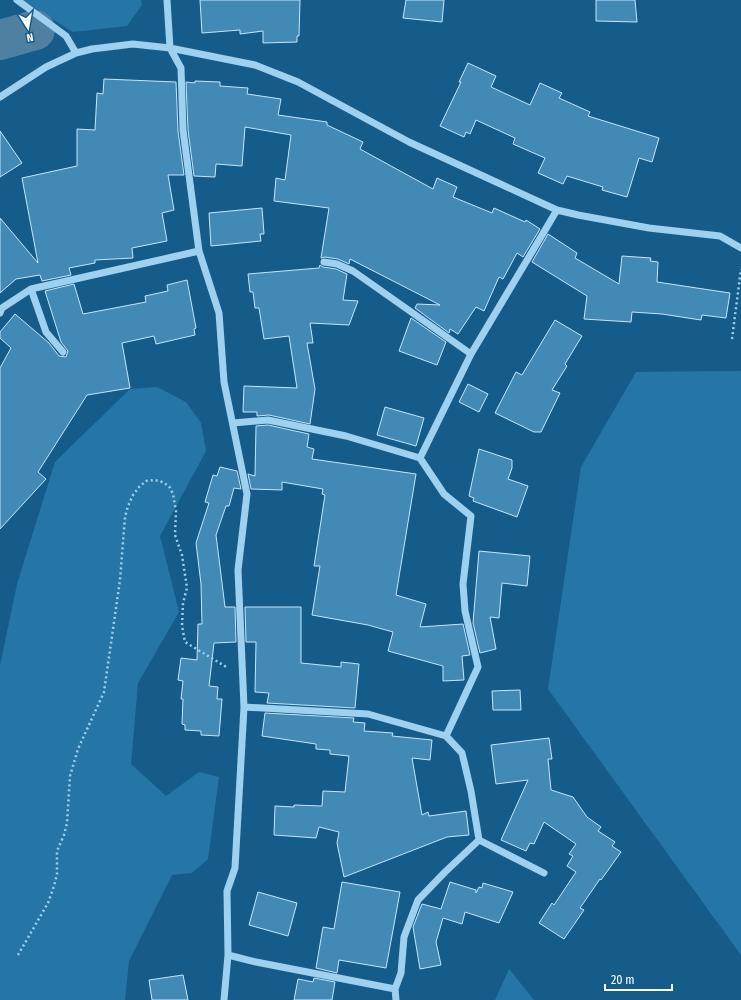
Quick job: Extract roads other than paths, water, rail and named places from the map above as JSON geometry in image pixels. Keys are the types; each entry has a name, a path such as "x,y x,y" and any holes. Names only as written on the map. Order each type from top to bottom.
{"street":[{"path":"17,0 66,36 76,53"},
{"path":"167,0 170,48 181,68 183,130 199,251 219,313 224,382 247,494 238,570 244,707 235,868 227,891 228,955 224,1000"},
{"path":"0,97 46,67 76,53 133,44 170,48 255,65 298,82 409,142 557,210 648,228 720,236 741,248"},
{"path":"420,458 471,354 557,210"},
{"path":"0,313 2,308 31,289 199,251"},
{"path":"324,262 337,264 353,271 471,354"},
{"path":"31,289 46,332 63,352"},
{"path":"233,423 268,420 346,436 420,458 444,494 471,516 464,584 465,611 478,667 446,736"},
{"path":"244,707 368,714 446,736 462,754 471,791 480,840"},
{"path":"480,840 544,873"},
{"path":"396,1000 395,989 401,973 404,937 418,900 445,872 480,840"},
{"path":"228,955 256,962 395,989"}],"waterway":[{"path":"0,40 35,30"}]}
